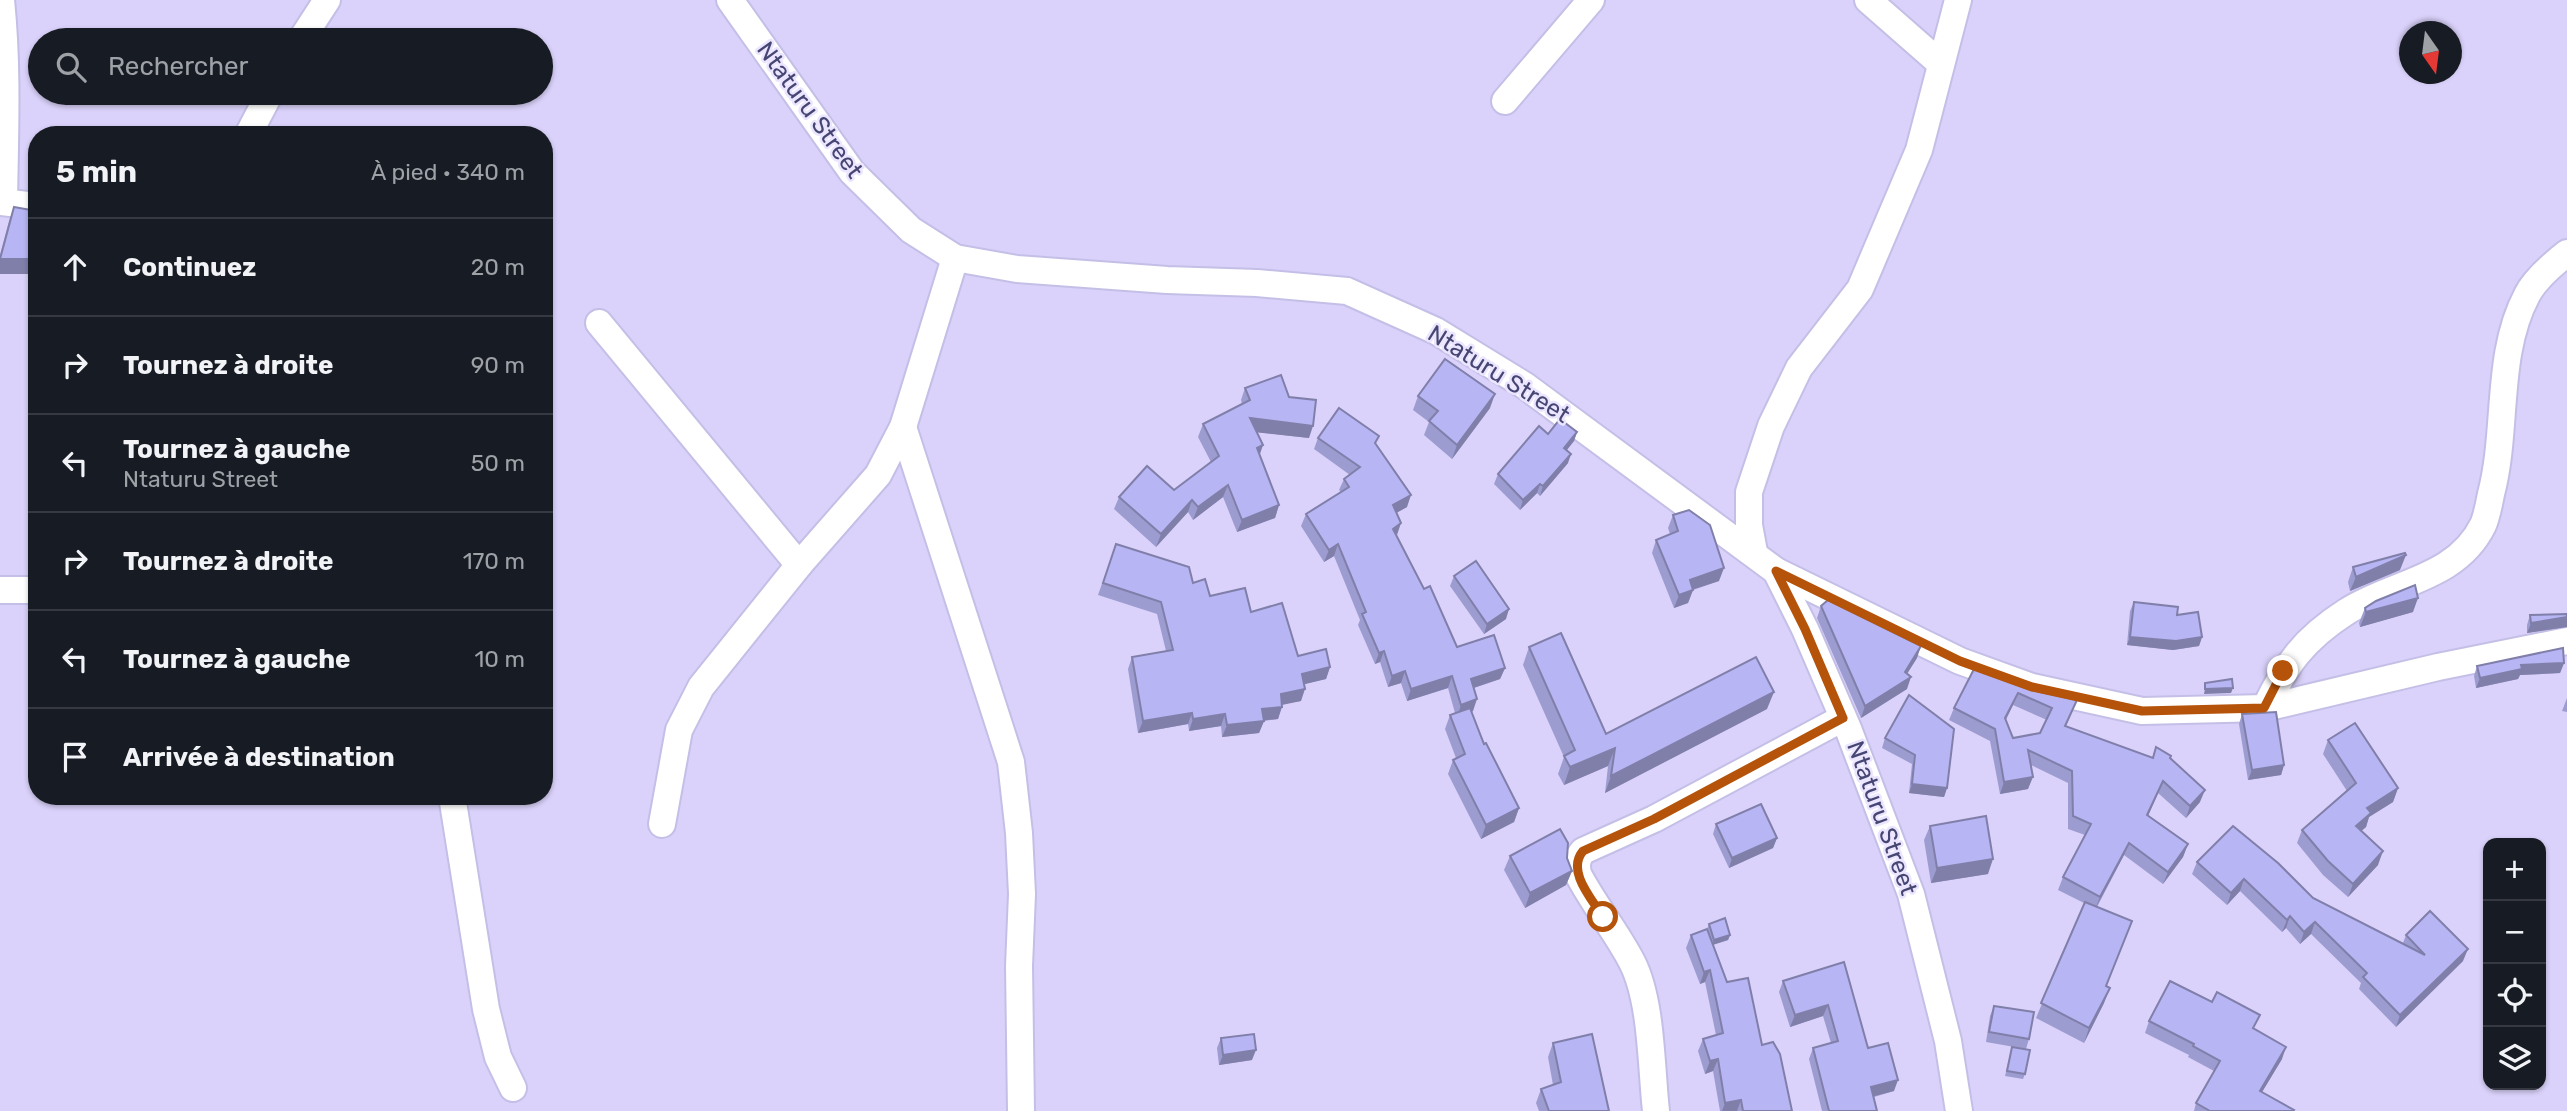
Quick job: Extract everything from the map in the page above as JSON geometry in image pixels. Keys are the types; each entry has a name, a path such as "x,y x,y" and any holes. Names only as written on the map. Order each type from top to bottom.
{"street":[{"path":"1,0 6,73 2,202 28,205"},
{"path":"309,28 327,0"},
{"name":"Ntaturu Street","path":"730,0 852,172 911,230 955,258 1017,269 1347,291 1436,331 1524,384 1754,552 1776,571 1805,629 1843,718 1911,894 1948,1041 1959,1111"},
{"path":"1505,101 1591,0"},
{"path":"1868,0 1941,64"},
{"path":"1754,552 1749,525 1749,492 1771,426 1799,368 1860,289 1919,150 1958,0"},
{"path":"253,126 264,105"},
{"path":"2264,708 2283,671 2306,643 2347,611 2442,569 2466,550 2483,525 2497,472 2508,356 2516,322 2527,294 2553,264 2567,253"},
{"path":"662,824 679,730 701,687 799,565 878,475 903,426 955,258"},
{"path":"599,323 799,565"},
{"path":"903,426 1011,762 1022,894 1019,966 1021,1111"},
{"path":"1776,571 1960,661 2032,687 2142,711 2264,708 2438,667 2567,641"},
{"path":"0,590 28,590"},
{"path":"1656,1111 1645,1004 1639,980 1631,961 1578,874 1578,856 1583,851 1654,819 1843,718"},
{"path":"453,805 486,1009 498,1057 513,1088"}],"shaded area":[{"path":"0,0 2567,0 2567,1111 0,1111"}],"building":[{"path":"14,207 28,209 28,259 0,259"},
{"path":"1445,359 1495,394 1457,445 1429,421 1438,411 1418,396"},
{"path":"1281,375 1289,397 1316,400 1313,426 1250,418 1263,445 1257,448 1279,505 1242,520 1228,485 1198,507 1192,500 1161,534 1119,497 1147,466 1174,490 1219,456 1203,424 1250,400 1245,388"},
{"path":"1339,408 1379,436 1375,443 1411,495 1393,505 1401,523 1393,529 1424,589 1430,586 1457,647 1494,635 1505,668 1471,679 1477,699 1461,705 1452,676 1411,689 1405,671 1392,676 1384,651 1379,653 1362,614 1366,612 1338,544 1329,550 1306,514 1349,487 1344,479 1360,467 1318,438"},
{"path":"1560,419 1577,432 1564,448 1571,454 1543,486 1540,484 1523,500 1498,474 1539,426 1548,434"},
{"path":"1689,510 1710,525 1724,568 1690,580 1693,590 1679,595 1656,540 1678,531 1673,515"},
{"path":"1116,544 1189,567 1193,583 1205,579 1210,596 1245,588 1251,612 1282,603 1298,656 1326,649 1330,667 1302,674 1305,689 1281,694 1282,707 1262,709 1264,721 1227,725 1225,714 1193,719 1192,713 1143,721 1132,657 1173,650 1161,602 1103,583"},
{"path":"2405,553 2406,555 2356,577 2353,567"},
{"path":"1476,561 1509,609 1487,624 1454,576"},
{"path":"2415,585 2418,598 2366,612 2365,608 2376,601"},
{"path":"1828,600 1921,646 1905,672 1911,677 1865,706 1821,606"},
{"path":"2134,602 2178,607 2177,615 2198,612 2202,637 2176,641 2130,637"},
{"path":"2567,614 2567,617 2531,623 2530,615"},
{"path":"1561,633 1606,734 1756,657 1774,692 1611,776 1615,748 1570,767 1564,756 1575,750 1529,647"},
{"path":"2563,648 2564,663 2521,665 2522,669 2480,678 2477,666"},
{"path":"1974,669 2031,690 2077,700 2065,726 2153,758 2156,747 2171,756 2170,758 2205,790 2190,806 2163,781 2147,815 2188,844 2168,872 2129,843 2100,897 2063,877 2091,824 2073,816 2072,771 2028,750 2033,777 2004,782 1995,729 1954,708","holes":["2018,693 2052,708 2040,733 2013,738 2005,718"]},
{"path":"2232,679 2233,688 2205,689 2205,683"},
{"path":"1909,695 1954,729 1947,788 1912,784 1915,755 1885,738"},
{"path":"1470,708 1484,744 1486,743 1519,808 1486,825 1453,760 1465,754 1450,715"},
{"path":"2276,712 2284,765 2252,770 2242,714"},
{"path":"2355,723 2398,788 2367,808 2371,813 2356,826 2383,851 2353,884 2328,861 2302,830 2356,783 2328,740"},
{"path":"1761,804 1777,838 1732,858 1716,824"},
{"path":"1986,816 1993,859 1937,868 1930,826"},
{"path":"2233,826 2278,863 2313,898 2425,955 2406,935 2430,911 2468,949 2400,1015 2363,977 2367,973 2315,922 2304,932 2290,916 2287,920 2244,879 2231,893 2197,862"},
{"path":"1560,829 1568,843 1567,858 1572,871 1530,893 1510,856"},
{"path":"2085,902 2132,921 2106,986 2110,988 2089,1028 2041,1003"},
{"path":"1725,918 1730,935 1714,940 1709,924"},
{"path":"1707,929 1727,982 1748,978 1762,1045 1773,1042 1780,1054 1792,1111 1743,1111 1741,1100 1725,1103 1718,1059 1710,1061 1703,1039 1723,1033 1710,970 1704,972 1691,935"},
{"path":"1844,962 1868,1048 1888,1043 1898,1080 1871,1087 1877,1111 1829,1111 1813,1048 1838,1041 1828,1005 1795,1015 1783,981"},
{"path":"2170,981 2212,1002 2217,992 2260,1015 2253,1028 2286,1047 2260,1091 2293,1111 2210,1111 2196,1103 2220,1061 2149,1021"},
{"path":"1994,1006 2034,1012 2029,1039 1989,1032"},
{"path":"1254,1034 1256,1050 1223,1055 1221,1038"},
{"path":"1592,1034 1609,1111 1549,1111 1541,1089 1561,1082 1553,1043"},
{"path":"2012,1047 2030,1050 2025,1074 2007,1071"}],"route":[{"path":"1603,917 1578,874 1578,856 1583,851 1654,819 1843,718 1805,629 1776,571 1960,661 2032,687 2142,711 2264,708 2283,671"}]}
